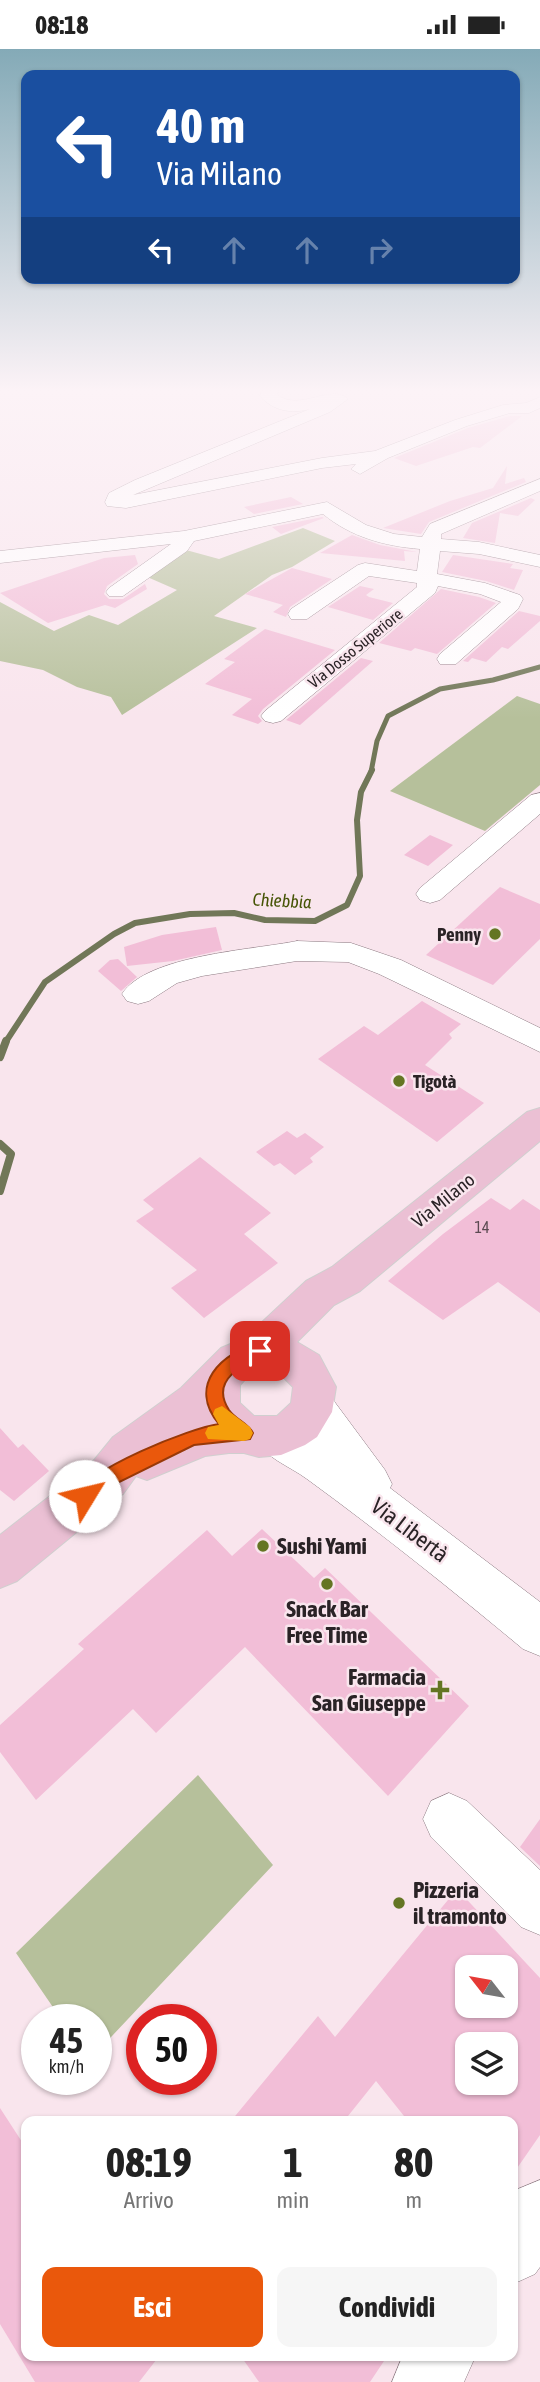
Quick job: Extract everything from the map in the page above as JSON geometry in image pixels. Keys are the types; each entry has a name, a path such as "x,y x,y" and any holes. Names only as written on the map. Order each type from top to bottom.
{"main road":[{"name":"Via Milano","path":"107,1479 129,1451 196,1402 231,1362 245,1354 260,1351 320,1293 346,1279 540,1121"},
{"name":"Via Milano","path":"0,1565 107,1479 192,1437 217,1433 259,1435 299,1426 312,1390 316,1331 346,1279"},
{"path":"260,1351 275,1351 302,1364 312,1390"},
{"path":"222,1373 216,1386 218,1407 230,1425 259,1435"}],"street":[{"path":"114,501 133,501"},
{"path":"0,557 184,537 321,501"},
{"path":"325,501 342,522 386,540 471,547 540,561"},
{"path":"432,545 432,533 437,528 501,501"},
{"path":"116,592 180,547 184,543 184,537"},
{"name":"Via Dosso Superiore","path":"273,716 428,589 426,578 432,545"},
{"path":"299,614 365,569 485,589 513,599 510,605 449,659"},
{"path":"429,894 540,801"},
{"path":"351,953 372,946 387,946 400,953"},
{"path":"138,994 166,977 200,965 251,960 297,951 351,953 390,967 540,1041"},
{"path":"312,1390 336,1441 408,1526"},
{"name":"Via Libertà","path":"259,1435 315,1460 408,1526 540,1632"},
{"path":"449,1819 540,1908"},
{"path":"518,2244 540,2211"},
{"path":"425,2382 439,2361"}],"green space":[{"path":"303,528 335,541 292,567 272,575 214,616 257,628 122,715 111,697 77,687 43,670 0,661 0,602 54,631 89,615 118,625 177,590 145,576 186,550 219,559"},
{"path":"517,696 540,704 540,785 485,831 390,791"},
{"path":"198,1775 273,1865 142,2004 126,2004 126,2021 112,2036 112,2004 51,2004 16,1953"}],"building":[{"path":"273,501 298,501 303,504 254,514 244,507"},
{"path":"450,501 480,501 429,522 421,534 383,528"},
{"path":"524,501 534,501 518,516 500,513 495,543 463,538 472,523"},
{"path":"324,518 281,534 272,527"},
{"path":"352,535 380,545 417,552 404,551 405,561 320,553"},
{"path":"135,555 138,564 107,586 104,594 109,599 123,599 145,584 147,589 115,608 105,605 48,623 0,593 104,558"},
{"path":"453,555 513,564 510,568 523,570 514,590 442,572"},
{"path":"292,568 332,579 290,607 286,617 273,612 283,605 245,594"},
{"path":"360,586 374,589 366,595 369,597 393,603 373,620 328,607"},
{"path":"441,589 496,603 437,654 379,643"},
{"path":"519,611 540,616 540,621 508,649 502,647 486,662 472,658 468,662 463,661"},
{"path":"265,629 335,650 263,709 258,716 262,721 258,724 232,715 252,699 205,684 235,662 224,659"},
{"path":"361,658 373,661 300,725 286,720"},
{"path":"430,835 453,845 428,866 404,855"},
{"name":"Penny","path":"500,887 540,904 540,939 493,985 426,955"},
{"path":"216,927 222,950 173,961 127,966 124,947 162,935"},
{"path":"118,959 137,977 121,991 98,971 110,960"},
{"name":"Tigotà","path":"422,1001 461,1024 449,1034 452,1038 425,1065 484,1103 437,1142 318,1059 364,1026 378,1035"},
{"path":"287,1131 297,1138 305,1133 324,1147 310,1158 313,1162 295,1175 280,1163 274,1166 256,1152"},
{"path":"200,1157 271,1213 244,1234 278,1263 204,1318 171,1288 197,1270 136,1221 154,1209 143,1200"},
{"path":"491,1198 510,1210 523,1199 540,1210 540,1313 498,1282 443,1320 388,1281 443,1234"},
{"path":"0,1428 18,1448 23,1444 49,1471 14,1501 0,1490"},
{"path":"262,1529 314,1578 325,1568 469,1706 388,1796 245,1647 156,1733 133,1709 36,1800 0,1752 0,1725 84,1649 78,1644 207,1530 232,1556"},
{"path":"540,1819 540,1866 520,1847"},
{"path":"457,1889 540,1978 540,2135 518,2167 518,2116 404,2116 376,2081 348,2116 235,2116 318,2016 335,2037"},
{"path":"0,2108 21,2140 21,2359 0,2324"},
{"path":"22,2361 155,2361 139,2382 35,2382"},
{"path":"244,2361 384,2361 370,2382 259,2382"}],"waterway":[{"name":"Chiebbia","path":"371,772 377,741 388,716 440,689 493,680 540,667"},
{"name":"Chiebbia","path":"6,1042 45,982 114,934 135,923 190,914 234,913 265,920 315,921 347,905 360,876 357,820 361,792 371,772"},
{"name":"Chiebbia","path":"0,1057 6,1042"},
{"name":"Chiebbia","path":"0,1144 11,1154 0,1191"}],"slow traffic":[{"path":"214,1433 244,1433 230,1425 222,1414"}],"place":[{"name":"Penny","path":"495,934"},
{"name":"Tigotà","path":"399,1081"},
{"name":"Sushi Yami","path":"263,1546"},
{"name":"Snack Bar Free Time","path":"327,1584"},
{"name":"Farmacia San Giuseppe","path":"440,1690"},
{"name":"Pizzeria il tramonto","path":"399,1903"}],"route":[{"path":"85,1496 107,1479 192,1437 244,1433 230,1425 221,1413 216,1400 216,1386 231,1362 245,1354 260,1351"}]}
